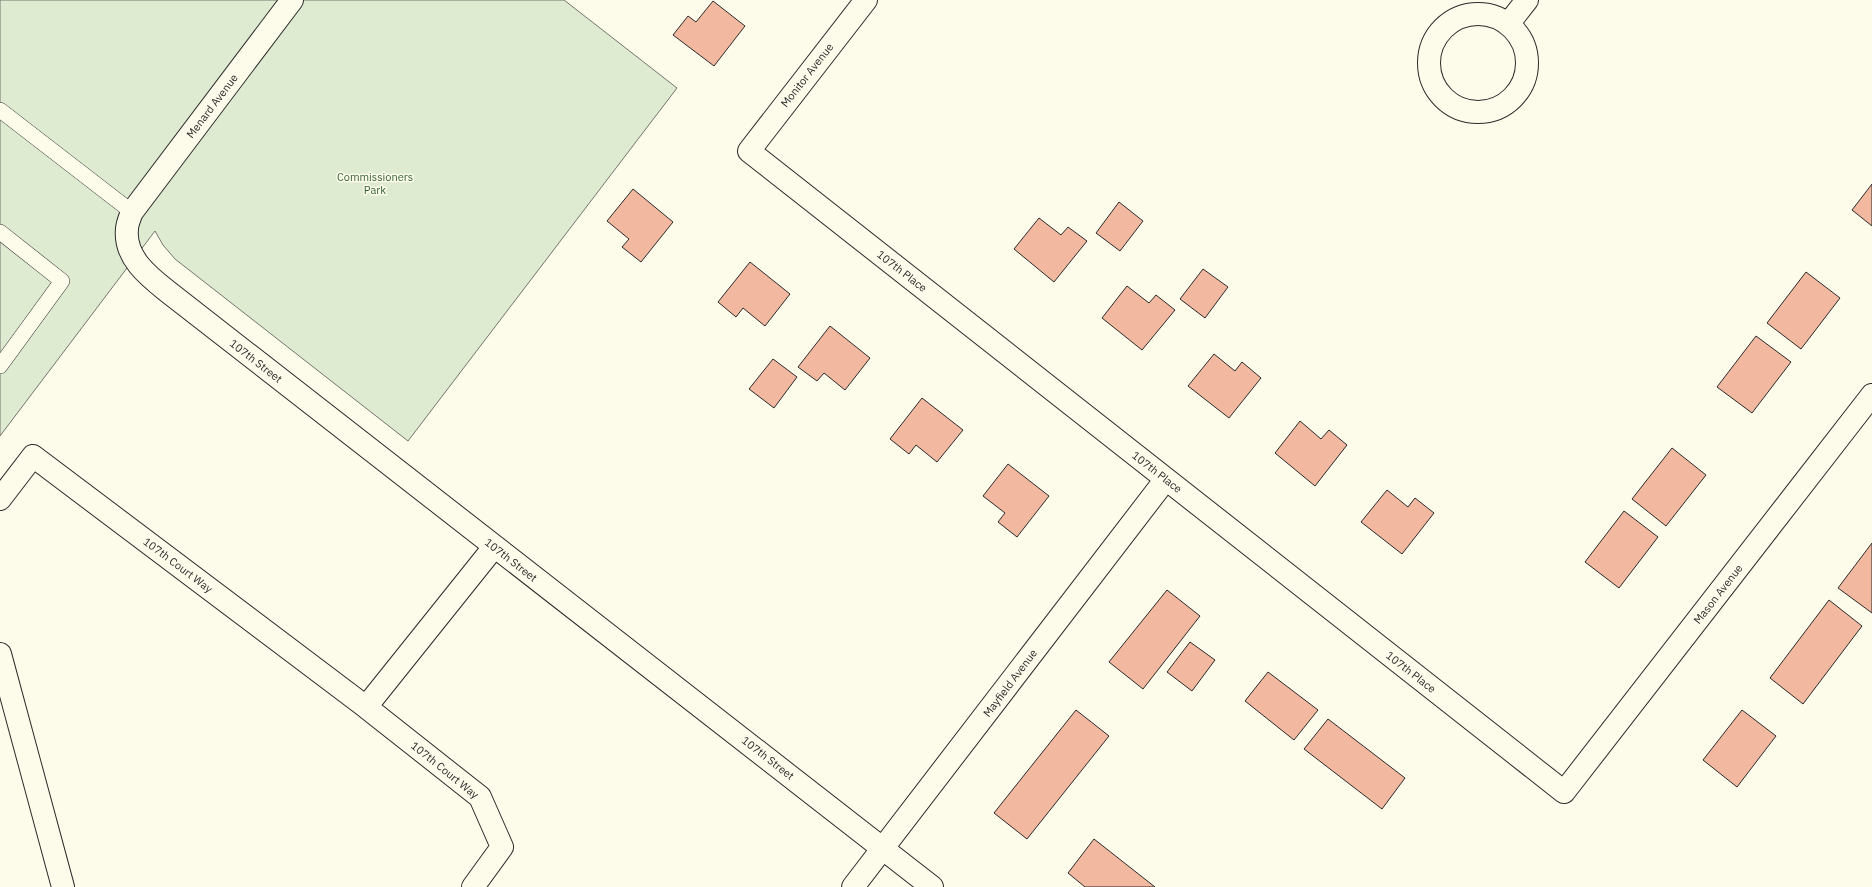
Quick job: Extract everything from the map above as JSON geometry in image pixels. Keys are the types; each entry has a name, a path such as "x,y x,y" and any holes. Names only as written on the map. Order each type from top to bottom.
{"street":[{"name":"Menard Avenue","path":"132,212 292,0"},
{"name":"Monitor Avenue","path":"749,150 866,0"},
{"path":"1509,24 1527,0"},
{"path":"1476,13 1494,15 1509,24 1520,35 1526,49 1528,64 1525,80 1518,94 1507,104 1493,111 1477,112 1462,110 1448,102 1436,89 1430,73 1429,56 1434,40 1441,30 1459,17 1476,13"},
{"name":"107th Place","path":"749,150 1564,792"},
{"name":"107th Street","path":"132,212 127,229 129,249 145,273 494,547 932,887"},
{"name":"Mason Avenue","path":"1564,792 1872,395"},
{"name":"107th Court Way","path":"0,499 33,456 366,707 480,796 502,847 473,887"},
{"name":"Mayfield Avenue","path":"853,887 1166,479"},
{"path":"366,707 494,547"},
{"path":"0,654 63,887"}],"lane":[{"path":"0,110 132,212"},
{"path":"0,232 62,281 0,366"}],"green space":[{"name":"Commissioners Park","path":"0,0 564,0 677,88 408,441 175,259 163,245 155,231 0,436"}],"building":[{"path":"713,1 745,26 714,66 673,35 688,16 696,22"},
{"path":"1872,184 1872,226 1852,210"},
{"path":"633,189 673,222 641,262 622,247 629,239 607,221"},
{"path":"1119,202 1143,221 1120,251 1096,233"},
{"path":"1039,218 1061,235 1068,227 1087,241 1054,282 1014,249"},
{"path":"750,262 790,294 765,326 743,308 736,317 718,302"},
{"path":"1203,269 1228,287 1205,318 1180,299"},
{"path":"1806,272 1840,298 1801,349 1767,323"},
{"path":"1127,286 1149,303 1156,295 1175,310 1142,350 1102,318"},
{"path":"830,326 870,358 845,390 824,373 817,381 798,367"},
{"path":"1756,336 1791,362 1752,413 1717,387"},
{"path":"1214,354 1235,371 1242,362 1261,378 1229,418 1188,386"},
{"path":"773,359 797,377 774,408 749,389"},
{"path":"922,398 963,430 937,462 916,445 909,454 890,439"},
{"path":"1300,421 1321,439 1329,430 1347,445 1315,486 1275,453"},
{"path":"1672,448 1706,475 1666,526 1632,499"},
{"path":"1008,464 1049,496 1017,537 998,522 1005,513 983,496"},
{"path":"1387,490 1408,507 1415,498 1434,513 1402,554 1361,522"},
{"path":"1624,511 1658,537 1619,588 1585,562"},
{"path":"1872,543 1872,613 1838,588"},
{"path":"1167,590 1200,616 1143,689 1109,662"},
{"path":"1829,600 1862,626 1803,704 1770,678"},
{"path":"1190,642 1215,660 1192,691 1167,672"},
{"path":"1268,672 1318,710 1294,740 1245,701"},
{"path":"1076,710 1109,736 1027,839 994,813"},
{"path":"1742,710 1776,736 1737,787 1703,760"},
{"path":"1328,719 1405,778 1382,809 1304,749"},
{"path":"1094,839 1155,887 1085,887 1068,873"}]}
